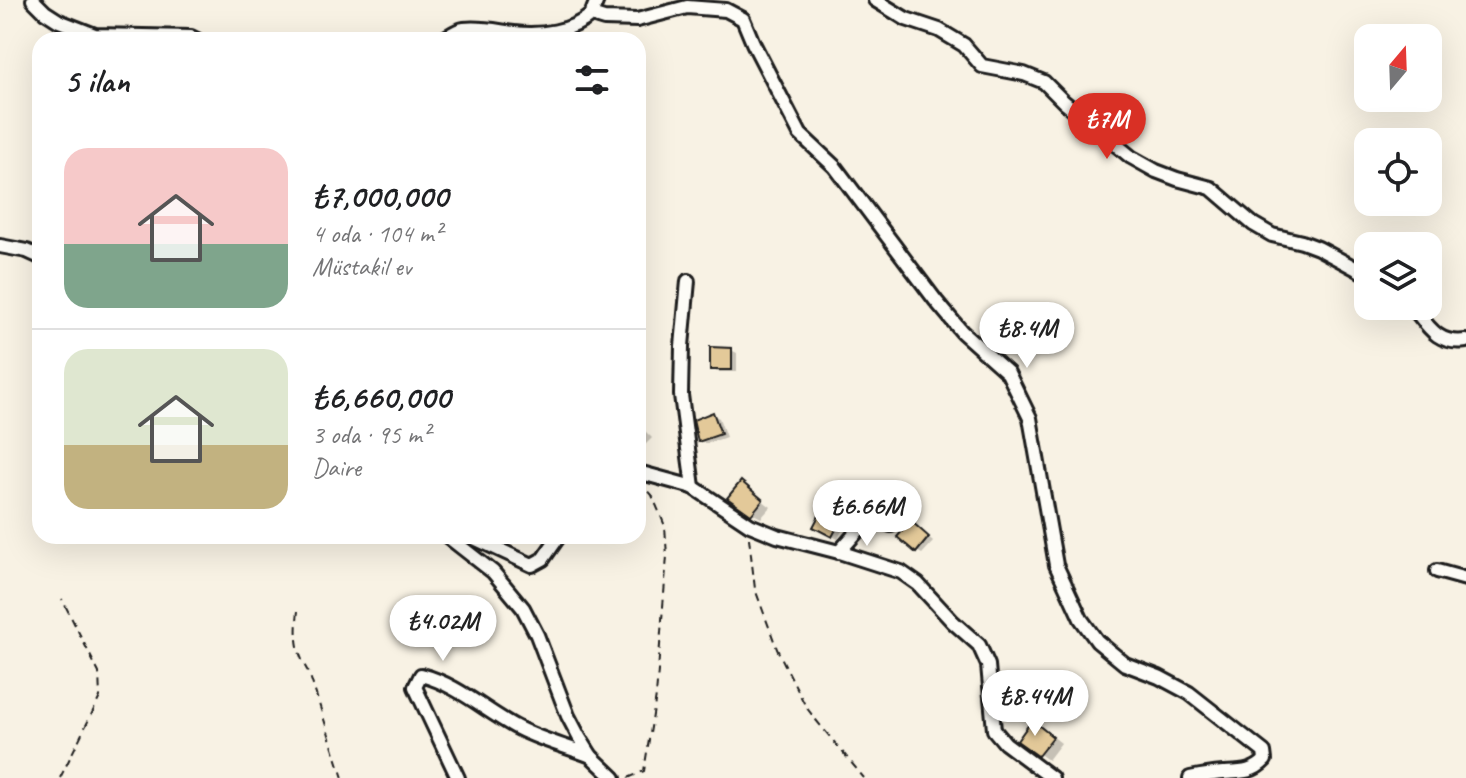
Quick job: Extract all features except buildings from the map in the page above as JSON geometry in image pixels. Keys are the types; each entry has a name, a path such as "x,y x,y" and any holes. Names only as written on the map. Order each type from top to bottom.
{"street":[{"path":"33,0 59,21 85,32"},
{"path":"547,32 579,25 591,15 597,0"},
{"path":"875,0 906,19 939,30 964,45 982,66 1024,74 1044,82 1131,157 1156,171 1211,188 1253,224 1272,235 1318,248 1354,267"},
{"path":"591,15 604,19 637,20 687,7 726,10 743,19 800,134 835,167 962,332 1008,373 1030,418 1056,565 1081,619 1097,641 1125,664 1189,693 1264,752 1265,760 1259,767 1245,772 1190,778"},
{"path":"457,32 477,28 503,32"},
{"path":"0,246 32,253"},
{"path":"688,281 681,395 693,487"},
{"path":"1423,320 1438,338 1457,343 1466,341"},
{"path":"646,474 693,487 750,525 777,536 901,572 918,584 979,645 988,665 994,730 1005,743 1052,778"},
{"path":"839,552 863,525 877,519 891,525"},
{"path":"457,544 493,572 523,608 537,635 568,716 591,756 614,778"},
{"path":"487,544 532,565 543,559 553,544"},
{"path":"1437,571 1466,579"},
{"path":"458,778 415,687 421,675 451,686 517,728 591,756"}],"path":[{"path":"628,778 644,771 656,696 667,556 665,526 646,488"},
{"path":"750,525 748,544 755,589 777,649 806,707 864,778"},
{"path":"60,778 100,697 99,673 62,599"},
{"path":"298,611 296,642 300,658 309,673 343,778"}]}
